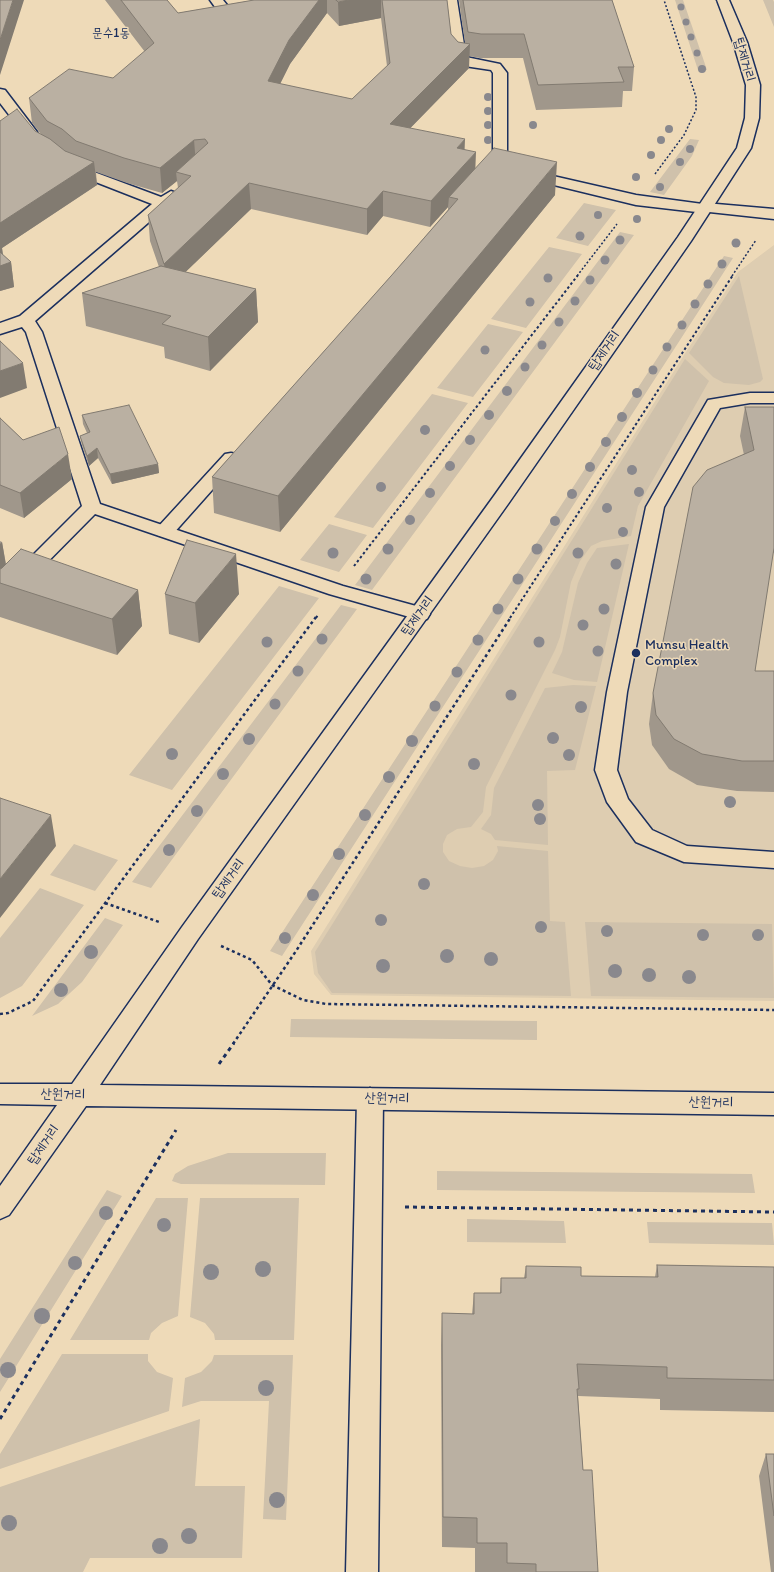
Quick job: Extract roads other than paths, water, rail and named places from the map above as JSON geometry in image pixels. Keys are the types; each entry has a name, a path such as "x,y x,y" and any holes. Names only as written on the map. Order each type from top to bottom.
{"main road":[{"path":"216,0 228,15"},
{"path":"451,0 459,58 463,62 495,67 500,73 494,167 636,200 774,214"},
{"name":"탑제거리","path":"0,1207 190,933 420,614 705,208 744,148 752,118 753,85 740,42 724,0"},
{"path":"0,93 40,144"},
{"path":"59,158 73,170 163,202"},
{"path":"0,329 26,320 180,188"},
{"path":"26,320 34,332 92,507"},
{"path":"774,398 750,398 714,404 655,507 617,692 606,770 618,802 644,836 684,854 774,860"},
{"path":"165,532 240,449"},
{"path":"92,507 336,590 420,614"},
{"path":"0,599 92,507"},
{"name":"산원거리","path":"0,1094 774,1104"},
{"path":"362,1572 370,1099"}],"place":[{"name":"Munsu Health Complex","path":"636,653"}],"district":[{"name":"문수1동","path":"111,34"}]}
